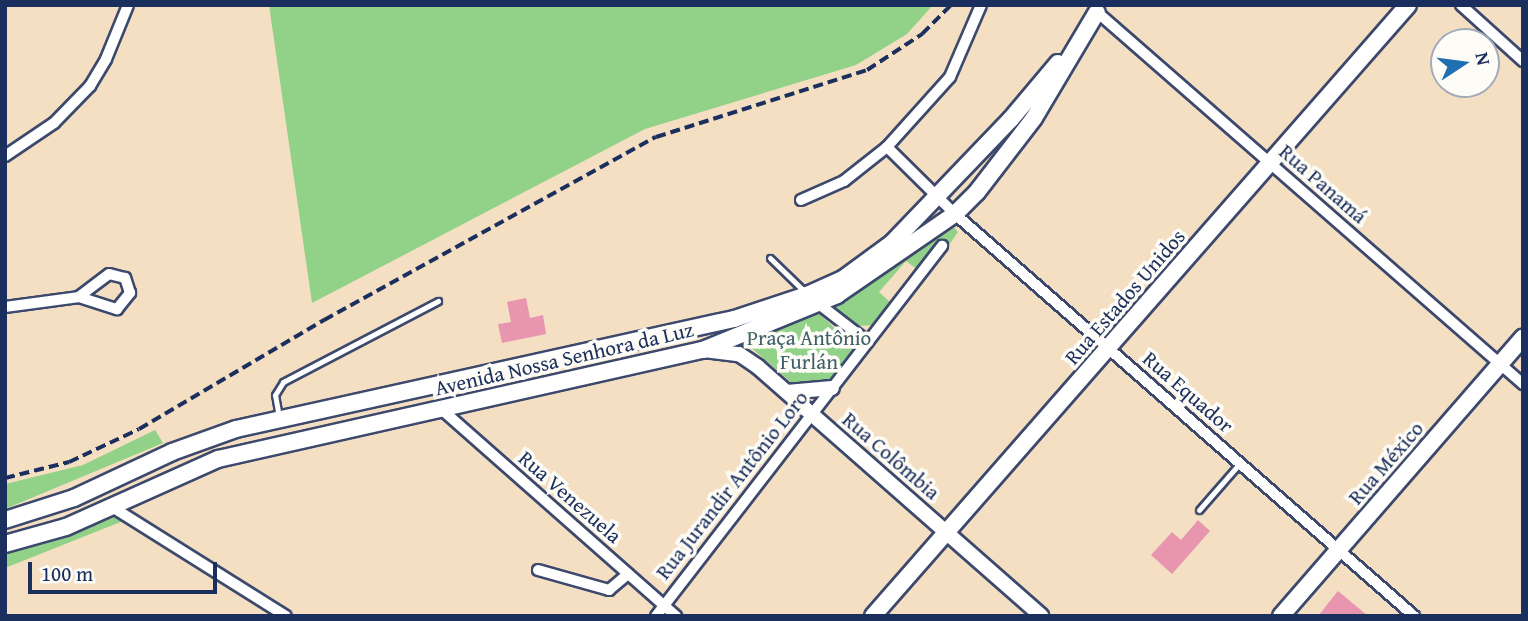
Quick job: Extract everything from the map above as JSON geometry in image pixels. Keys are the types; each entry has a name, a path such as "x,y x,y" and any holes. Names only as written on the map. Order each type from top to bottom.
{"main road":[{"name":"Rua Estados Unidos","path":"873,616 1408,5"},
{"name":"Avenida Nossa Senhora da Luz","path":"5,520 74,498 196,442 280,420 813,299 876,257 940,195 1034,94 1100,9"},
{"name":"Avenida Nossa Senhora da Luz","path":"5,544 112,507 218,459 703,351 813,299 866,278 955,214 1016,145 1100,9"},
{"name":"Rua México","path":"1281,616 1523,338"}],"street":[{"path":"5,156 54,124 90,86 106,59 128,5"},
{"path":"801,200 844,181 887,146 950,77 981,5"},
{"path":"1461,5 1523,61"},
{"name":"Rua Panamá","path":"1100,9 1270,163 1523,384"},
{"name":"Rua Equador","path":"887,146 940,195 955,214 1414,616"},
{"name":"Rua Jurandir Antônio Loro","path":"656,616 942,246"},
{"path":"5,307 79,297 117,309 130,293 125,278 109,274 79,297"},
{"path":"813,299 868,342"},
{"name":"Rua Colômbia","path":"703,351 739,354 787,392 1041,616"},
{"path":"787,392 832,388"},
{"name":"Rua Venezuela","path":"440,408 676,616"},
{"path":"112,507 286,616"},
{"path":"538,570 609,590 628,574"}],"lane":[{"path":"770,258 813,299"},
{"path":"280,420 275,395 283,382 438,301"},
{"path":"1199,510 1240,463"}],"green space":[{"path":"269,5 933,5 907,34 856,65 645,129 312,303"},
{"path":"951,224 958,232 949,245 941,239 918,270 906,261 879,292 890,302 874,325 856,326 828,304 882,274"},
{"name":"Praça Antônio Furlán","path":"814,309 853,345 853,352 826,383 792,383 741,339"},
{"path":"155,430 163,443 5,509 5,484 83,465"},
{"path":"112,515 123,521 5,568 5,554"}],"building":[{"path":"526,298 530,318 543,315 546,334 502,343 498,324 511,322 507,302"},
{"path":"1198,520 1210,531 1172,574 1151,555 1172,532 1181,540"},
{"path":"1338,591 1368,616 1318,616"}],"railway":[{"path":"5,478 69,462 139,429 324,320 656,137 867,70 922,34 951,5"}]}
